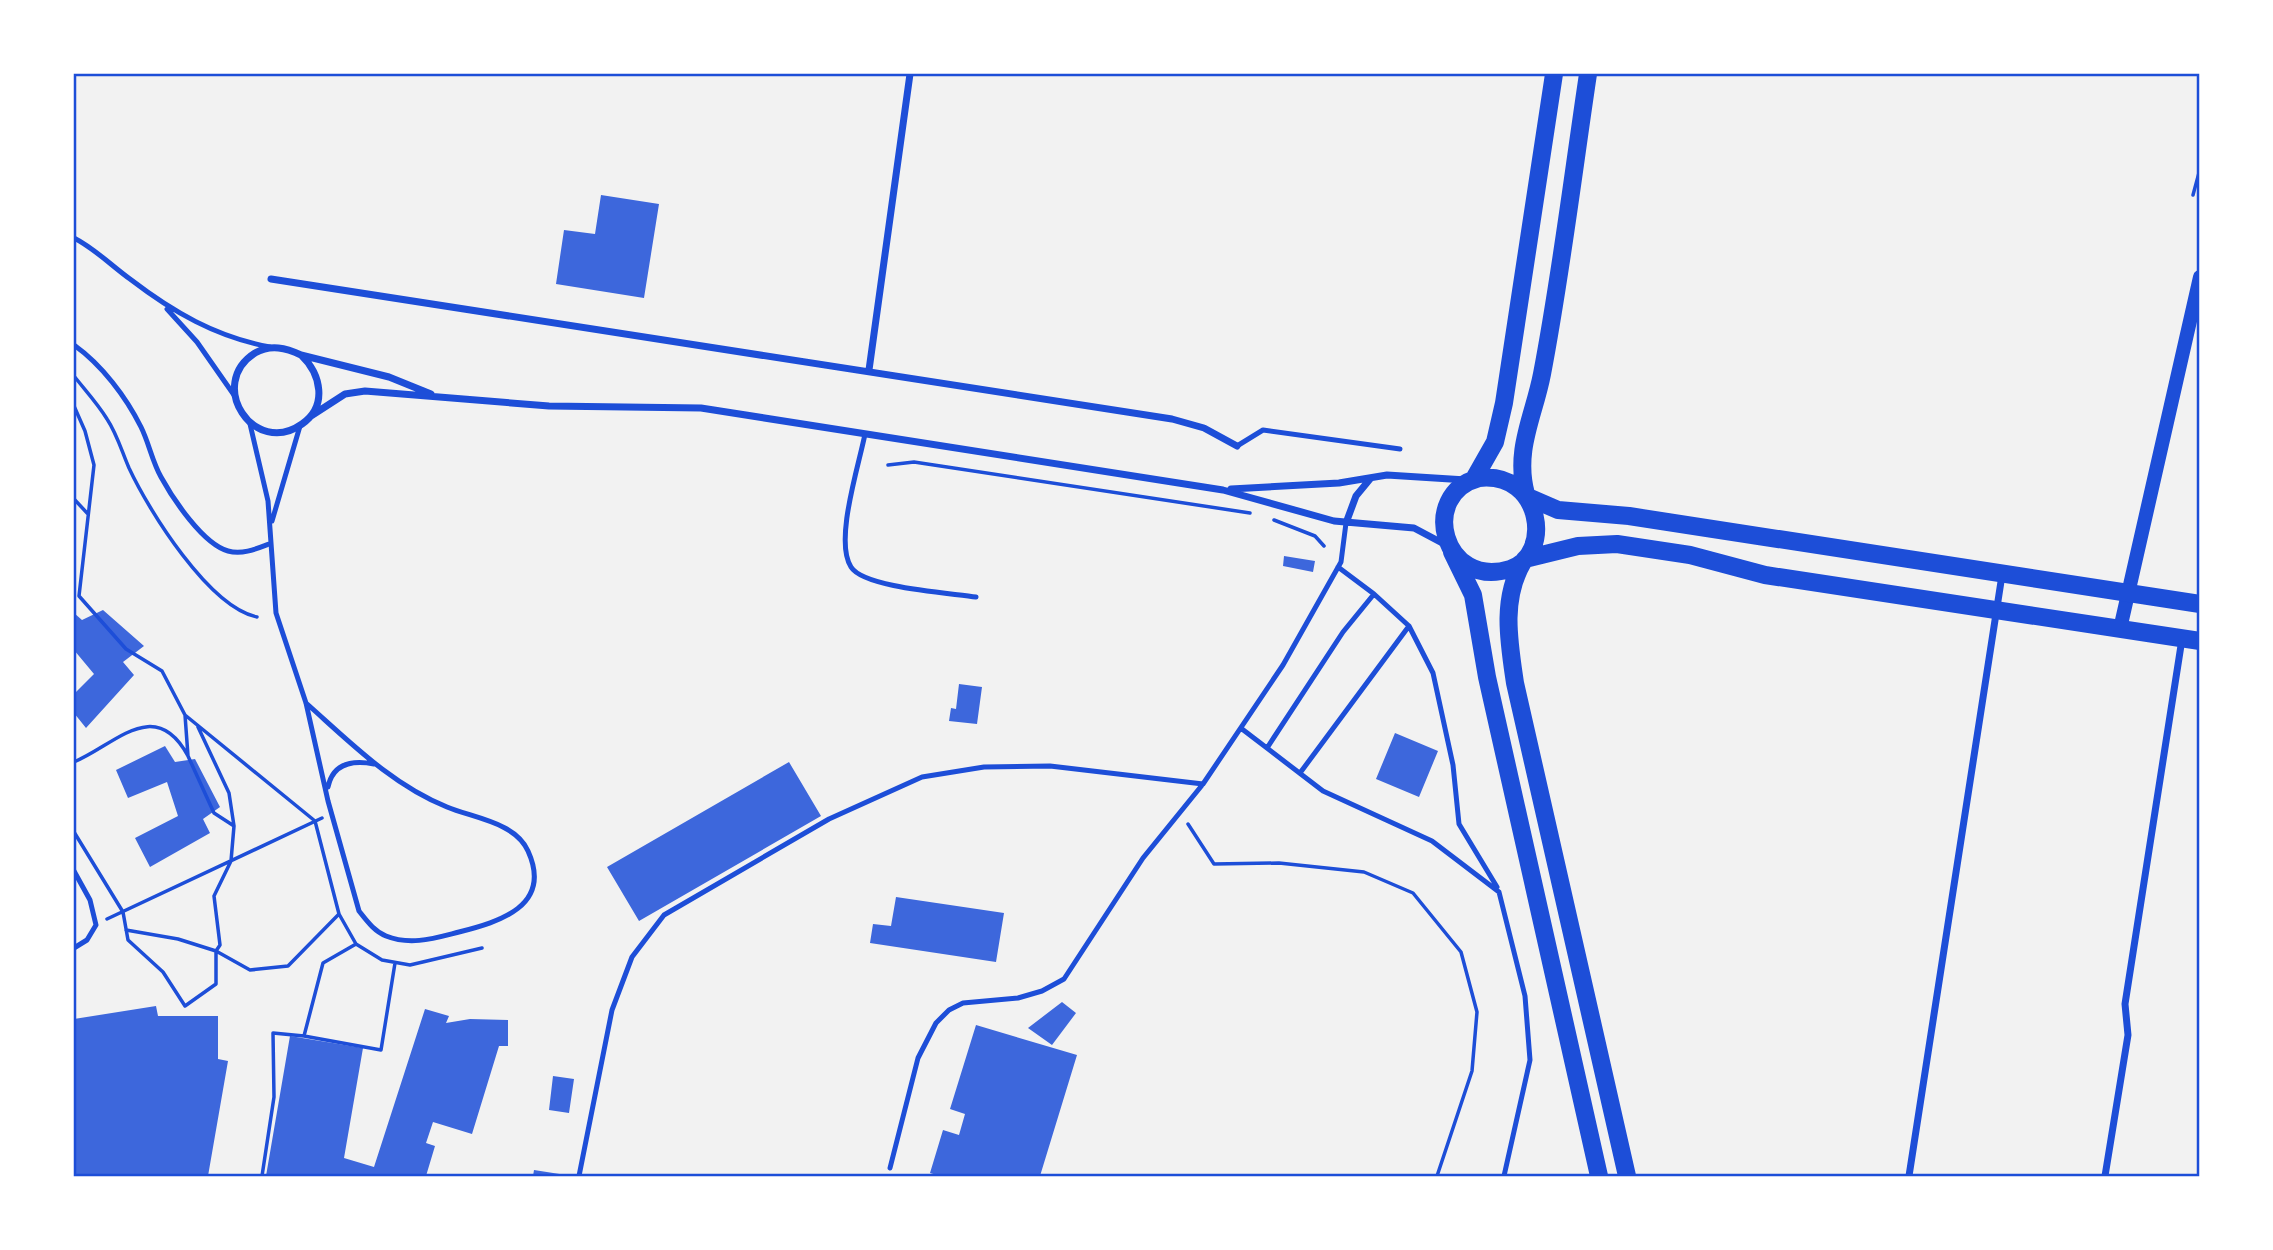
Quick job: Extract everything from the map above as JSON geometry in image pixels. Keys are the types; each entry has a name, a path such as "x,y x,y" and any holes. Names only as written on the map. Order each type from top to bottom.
{"main road":[{"path":"1554,74 1502,413 1495,442 1473,479 1457,491 1447,508 1444,527 1451,550 1477,607 1487,677 1599,1177"},
{"path":"1588,74 1542,376 1522,446 1521,470 1536,526 1512,587 1509,608 1515,683 1627,1177"},
{"path":"2120,629 2126,593 2200,277"},
{"path":"1473,479 1504,479 1527,496 1558,510 1629,516 2200,604"},
{"path":"1451,550 1461,562 1484,571 1509,570 1524,560 1578,545 1617,544 1690,555 1765,575 2191,640"}],"street":[{"path":"869,370 910,74"},
{"path":"271,279 1172,419 1204,428 1237,446"},
{"path":"435,395 389,377 301,355 289,349 259,351 247,359 234,382 236,406 250,424 275,433 300,426 330,401 355,392 435,395 549,406 701,408 1223,490 1346,523 1414,528 1451,550"},
{"path":"301,355 316,374 319,388 311,415"},
{"path":"1223,490 1371,479 1392,475 1473,479"},
{"path":"1346,523 1356,496 1371,479"},
{"path":"1909,1177 2002,573"},
{"path":"2105,1177 2128,1035 2125,1004 2191,640"}],"lane":[{"path":"74,238 164,305 215,331 273,348"},
{"path":"164,305 197,342 234,395"},
{"path":"74,345 112,381 141,427 161,476 198,528 214,545 228,551 242,552 269,544"},
{"path":"250,424 265,481 269,544 279,625 306,704 359,911 370,926 384,935 423,941 499,922 523,906 531,890 533,871 528,851 519,838 504,827 445,807 411,789 374,764 306,704"},
{"path":"270,527 300,426"},
{"path":"1237,446 1263,430 1399,449"},
{"path":"865,434 846,529 845,550 851,569 869,580 976,597"},
{"path":"890,1168 918,1058 936,1023 949,1010 963,1003 1018,998 1042,991 1064,978 1143,858 1181,813 1242,729 1296,644 1338,567 1343,553 1346,523"},
{"path":"1338,567 1374,594 1409,626 1433,673 1453,765 1459,824 1499,892 1525,996 1531,1060 1504,1177"},
{"path":"1267,748 1343,632 1374,594"},
{"path":"1300,774 1409,626"},
{"path":"1242,729 1323,791 1432,841 1499,892"},
{"path":"327,790 333,772 340,767 354,762 374,764"},
{"path":"579,1177 612,1010 632,957 664,915 829,819 922,777 984,767 1050,766 1203,784"},
{"path":"74,871 90,900 96,925 87,940 74,948"}],"path":[{"path":"2193,195 2200,169"},
{"path":"74,376 107,418 151,510 175,546 232,606 244,614 257,617"},
{"path":"74,406 85,430 94,465 79,596 127,649 162,671 185,715 315,821"},
{"path":"888,465 914,462 1259,515"},
{"path":"74,499 88,514"},
{"path":"1270,519 1315,536 1324,546"},
{"path":"185,715 188,756"},
{"path":"74,832 123,912 128,940 163,972 186,1006 216,984 216,951 220,945 214,896 231,861 234,826 229,793 197,725"},
{"path":"74,762 110,740 139,728 155,726 179,739 214,813 234,826"},
{"path":"96,925 333,813"},
{"path":"1181,813 1214,864 1279,863 1364,872 1413,893 1461,951 1477,1012 1472,1071 1439,1176"},
{"path":"126,930 177,939 216,951 250,970 288,966 339,914"},
{"path":"304,1036 323,964 356,944"},
{"path":"262,1177 274,1097 273,1033 381,1050 396,963"}],"building":[{"path":"601,195 659,204 644,298 556,284 564,230 595,234"},
{"path":"1284,556 1315,561 1313,572 1283,566"},
{"path":"103,610 144,646 123,662 134,675 86,728 74,713 74,694 94,674 74,650 74,613 82,620"},
{"path":"959,684 982,687 977,724 949,721 951,708 956,709"},
{"path":"1395,733 1438,751 1419,797 1376,779"},
{"path":"165,746 175,762 195,759 220,807 203,819 210,833 150,867 135,838 178,816 167,782 128,798 116,770"},
{"path":"789,762 821,816 639,921 607,867"},
{"path":"896,897 1004,913 996,962 870,943 873,924 891,926"},
{"path":"1062,1002 1076,1013 1052,1045 1028,1028"},
{"path":"156,1006 158,1016 218,1016 218,1059 228,1061 208,1176 74,1176 74,1019"},
{"path":"425,1009 449,1016 446,1023 470,1019 508,1020 508,1046 499,1046 472,1134 433,1122 426,1143 435,1146 426,1176 266,1176 290,1036 363,1048 344,1158 374,1167"},
{"path":"976,1025 1077,1055 1040,1176 940,1176 930,1173 943,1130 959,1135 965,1114 950,1109"},
{"path":"553,1076 574,1079 569,1113 549,1110"},
{"path":"534,1170 566,1175 566,1176 533,1176"}]}
